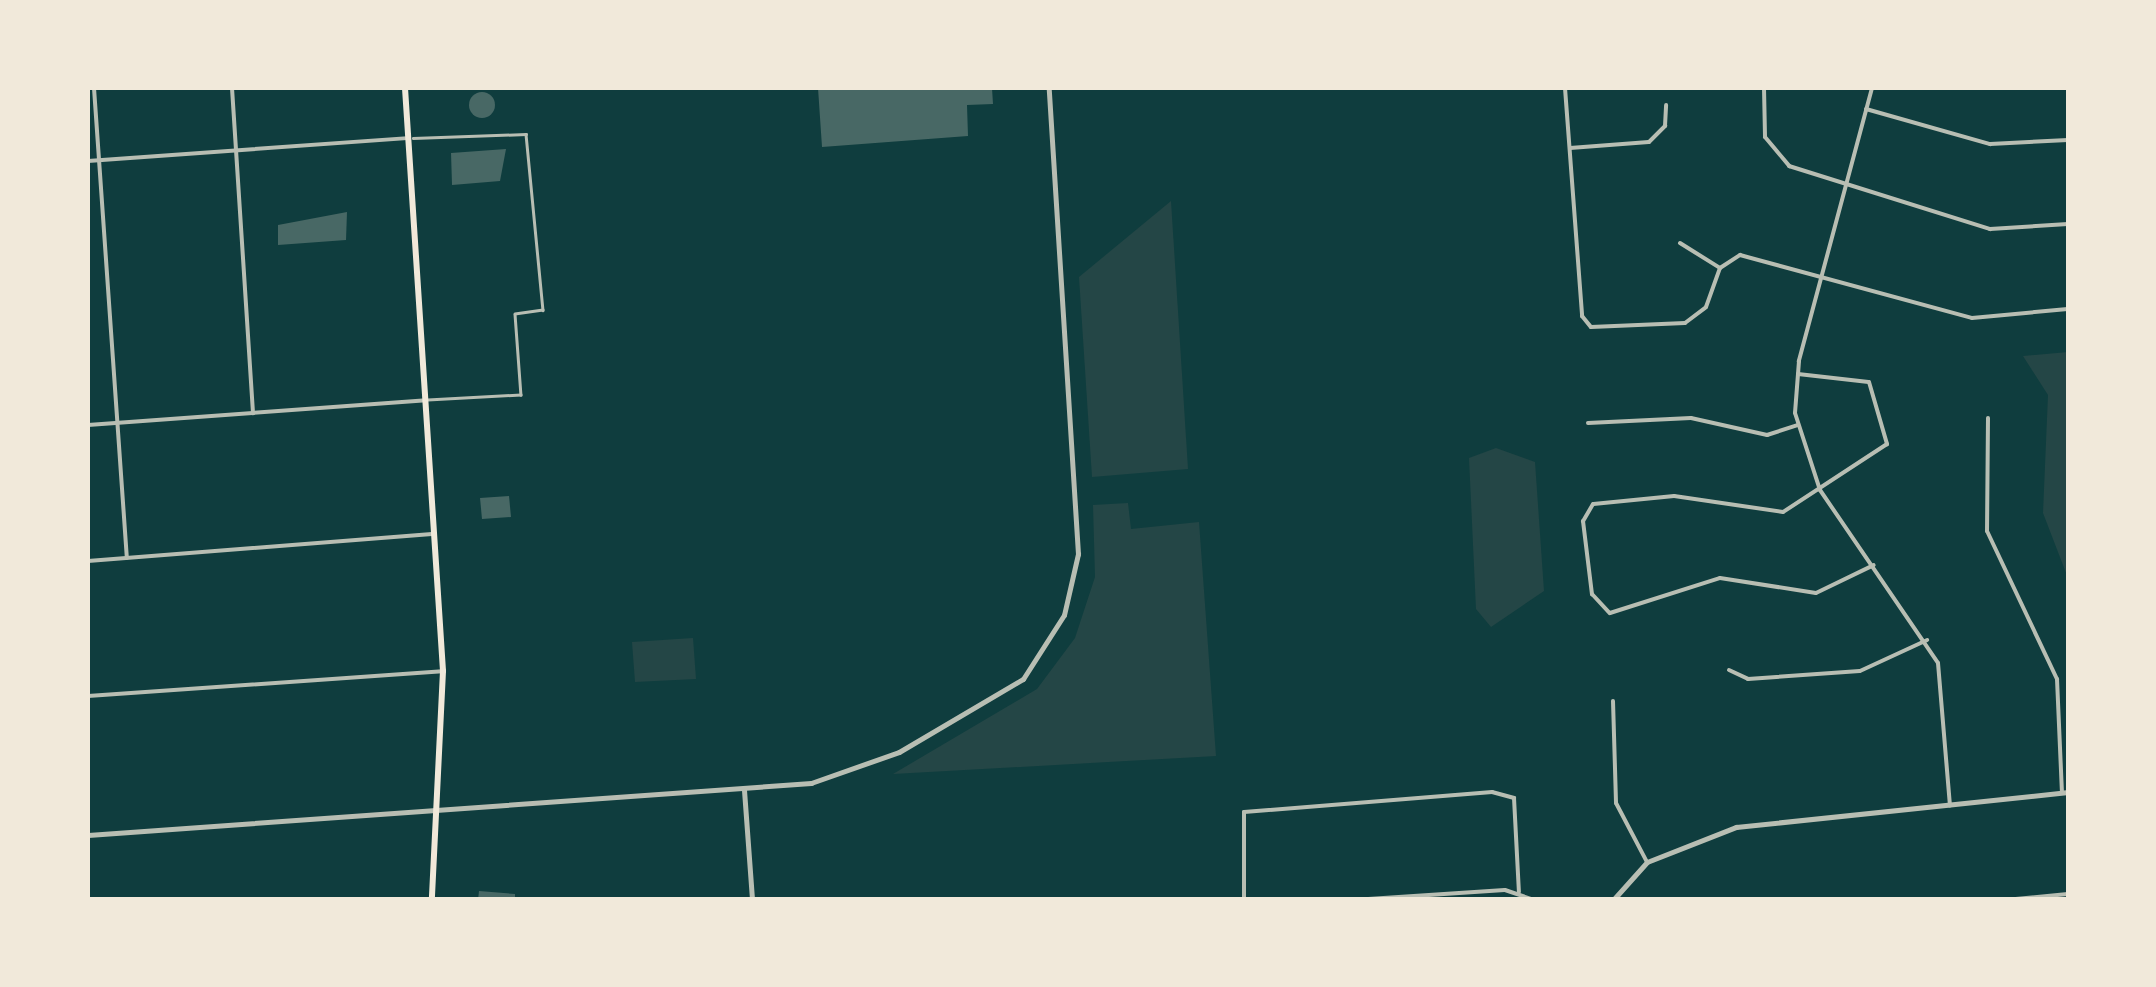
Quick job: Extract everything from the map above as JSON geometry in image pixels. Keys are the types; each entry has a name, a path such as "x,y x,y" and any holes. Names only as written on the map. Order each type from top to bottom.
{"main road":[{"path":"405,88 444,671 432,900"}],"street":[{"path":"94,88 126,558"},
{"path":"232,88 253,413"},
{"path":"88,836 744,790 854,772 958,722 1023,679 1064,615 1078,514 1049,88"},
{"path":"1565,88 1582,316 1591,327 1685,323 1706,307 1720,268 1740,255 1972,318 2068,309"},
{"path":"1764,88 1774,154 1846,183 1990,229 2068,224"},
{"path":"1872,88 1820,276 1798,374 1798,424 1820,490 1926,640 1946,703 1950,805"},
{"path":"1570,148 1648,142 1666,126 1666,105"},
{"path":"1866,109 1990,144 2068,140"},
{"path":"88,161 408,138"},
{"path":"1680,243 1720,268"},
{"path":"1798,374 1870,382 1884,412 1887,444 1820,490 1773,514 1674,496 1593,504 1582,522 1596,604 1610,613 1720,578 1816,593 1874,564"},
{"path":"88,425 426,400"},
{"path":"1588,423 1692,418 1766,435 1798,424"},
{"path":"1613,900 1648,862 1736,826 2065,793 2057,679 1987,531 1988,418"},
{"path":"88,560 437,534"},
{"path":"1729,670 1748,679 1860,672 1926,640"},
{"path":"88,696 444,671"},
{"path":"1613,702 1616,803 1648,862"},
{"path":"744,790 752,900"},
{"path":"1244,900 1244,812 1492,792 1514,798 1519,892"},
{"path":"1475,891 1476,900"},
{"path":"1353,900 1475,891 1519,892 1534,900"},
{"path":"2005,900 2068,894"}],"lane":[{"path":"408,138 526,134 542,310 515,314 522,395 426,400"}],"shaded area":[{"path":"1171,201 1188,469 1092,477 1079,277"},
{"path":"2068,352 2068,578 2043,513 2048,395 2023,356"},
{"path":"1496,448 1535,462 1544,591 1491,627 1476,609 1469,458"},
{"path":"1128,503 1131,529 1199,522 1216,756 893,774 1037,689 1075,638 1095,577 1093,505"},
{"path":"693,638 696,679 635,682 632,642"}],"building":[{"path":"818,88 992,88 993,104 967,105 968,136 822,147"},
{"path":"482,92 491,96 495,105 491,114 482,118 473,114 469,105 473,96"},
{"path":"506,149 500,181 452,185 451,153"},
{"path":"347,212 346,240 278,245 278,225"},
{"path":"509,496 511,517 482,519 480,498"},
{"path":"479,891 515,894 515,900 478,900"}]}
